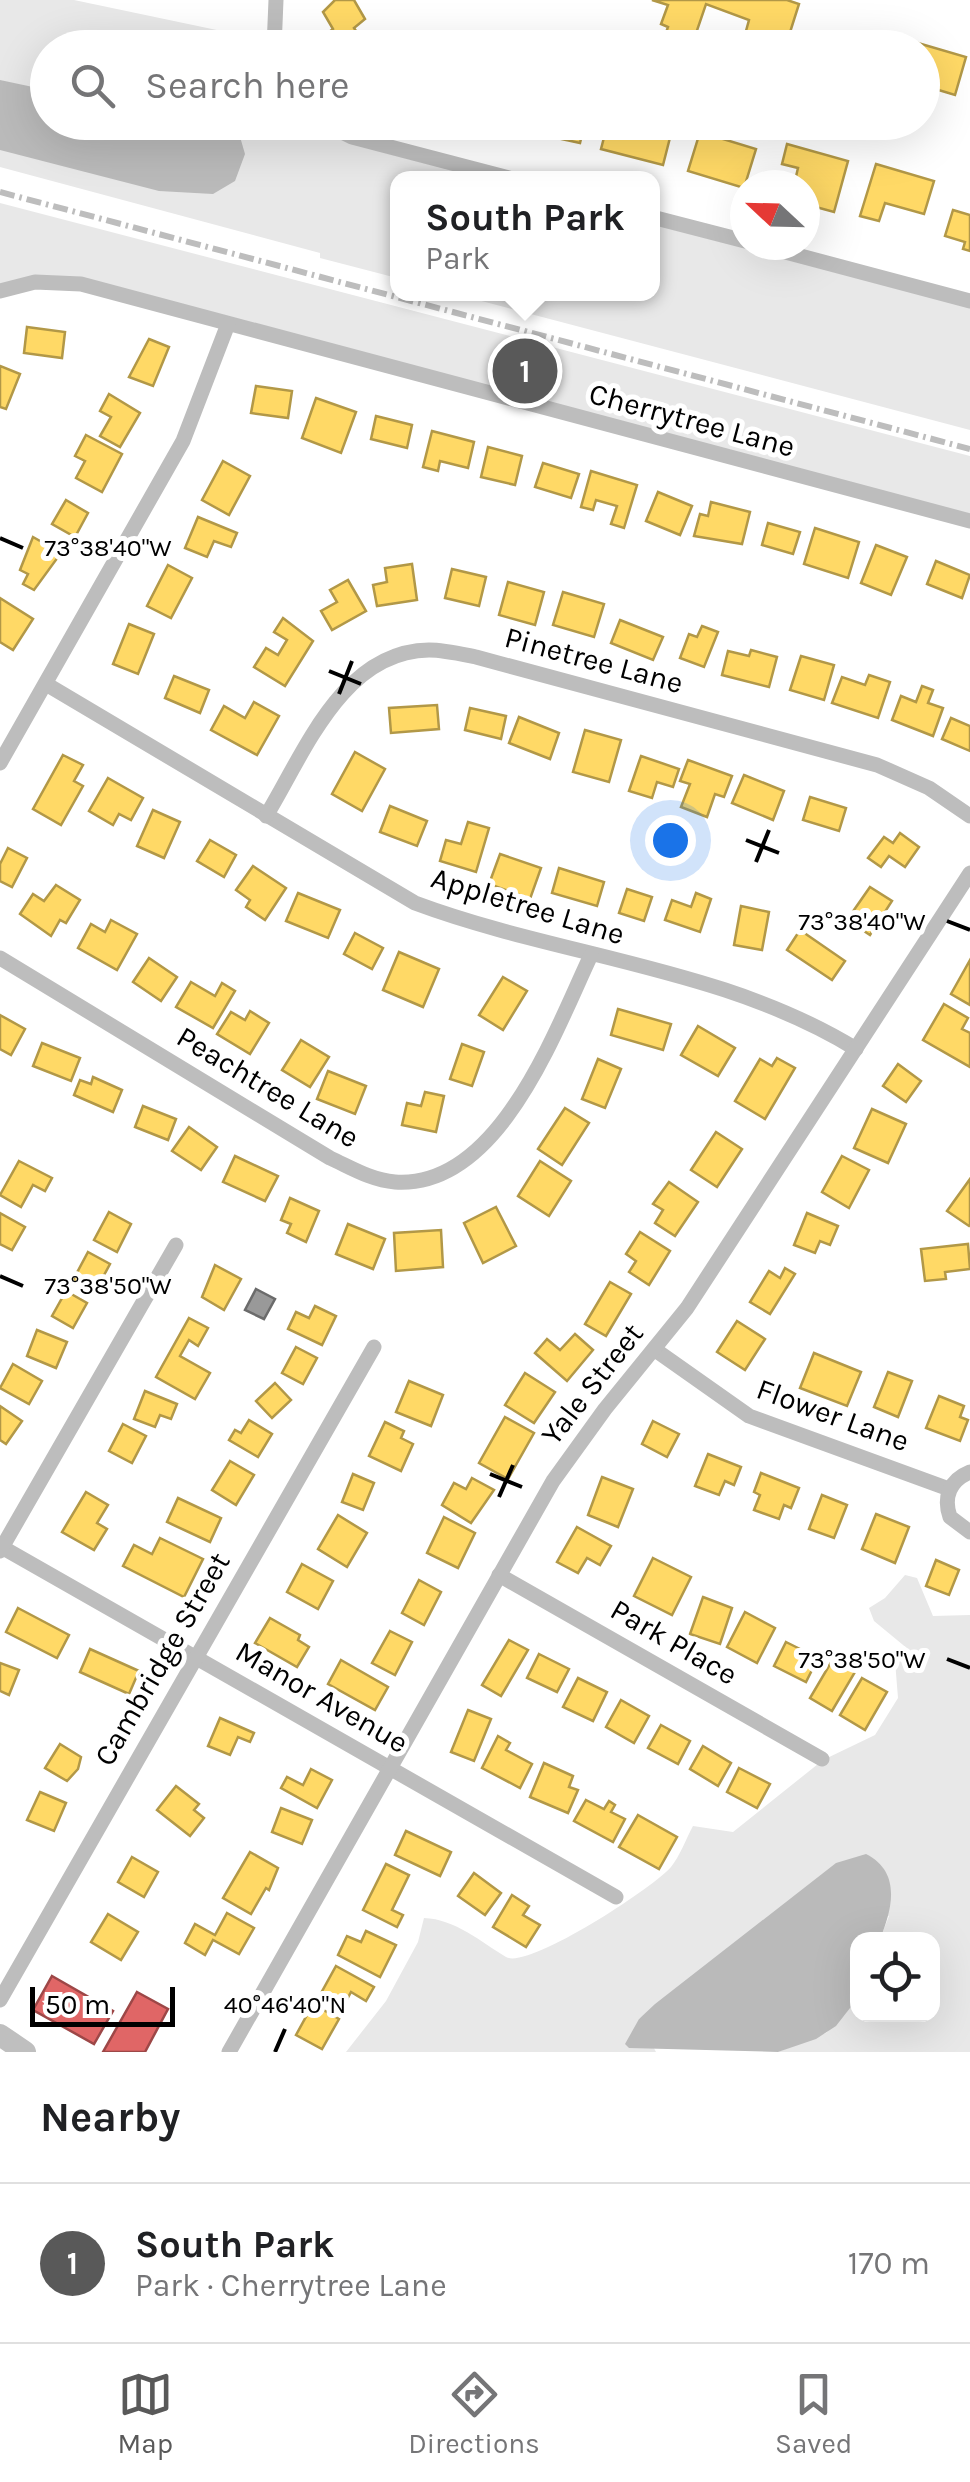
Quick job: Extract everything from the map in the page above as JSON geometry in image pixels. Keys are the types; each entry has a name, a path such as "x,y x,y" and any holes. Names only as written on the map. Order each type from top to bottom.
{"main road":[{"path":"0,2035 25,2052"}],"street":[{"path":"275,30 276,0"},
{"path":"363,140 481,171"},
{"path":"660,219 730,237"},
{"path":"816,260 970,301"},
{"path":"0,291 35,282 82,284 228,324 183,441 0,763"},
{"name":"Cherrytree Lane","path":"228,324 970,521"},
{"name":"Pinetree Lane","path":"266,816 336,700 353,681 385,660 431,650 476,656 877,765 930,788 970,816"},
{"name":"Appletree Lane","path":"46,684 416,903 469,923 769,1003 856,1048"},
{"name":"Yale Street","path":"229,2052 564,1465 687,1308 970,873"},
{"name":"Peachtree Lane","path":"0,958 330,1158 372,1178 414,1182 450,1171 468,1159 501,1124 543,1057 591,955"},
{"path":"1,1548 176,1245"},
{"name":"Cambridge Street","path":"0,2000 374,1347"},
{"name":"Flower Lane","path":"654,1349 749,1416 949,1489"},
{"path":"970,1472 949,1489 950,1517 970,1532"},
{"name":"Manor Avenue","path":"1,1548 616,1897"},
{"name":"Park Place","path":"499,1575 822,1759"}],"shaded area":[{"path":"0,0 74,0 217,30 30,30 30,140 376,140 484,171 390,171 390,276 320,258 320,253 0,167"},
{"path":"0,80 30,86 30,140 241,140 245,154 235,181 213,194 159,191 0,150"},
{"path":"0,203 970,456 970,521 81,284 0,291"},
{"path":"660,219 730,240 730,260 805,260 970,301 970,430 482,301 660,301"},
{"path":"905,1575 917,1578 933,1616 970,1615 970,2052 778,2052 826,2033 850,2007 850,2022 940,2022 940,1932 883,1932 889,1916 792,1901 639,2019 656,2052 346,2052 386,2001 418,1942 424,1918 457,1927 506,1957 519,1958 539,1951 590,1925 660,1877 674,1863 693,1826 733,1832 823,1760 875,1735 898,1698 895,1661 914,1654 874,1621 869,1608 885,1598"},
{"path":"866,1854 877,1862 889,1880 891,1903 882,1932 850,1932 850,2008 836,2026 816,2039 778,2052 629,2048 625,2044 639,2019 655,2004 836,1863"}],"building: Homes":[{"path":"335,0 354,0 365,19 355,30 332,30 323,12"},
{"path":"652,0 787,0 799,4 791,30 746,30 749,20 706,4 697,30 667,30 661,24 668,5"},
{"path":"940,49 966,57 955,95 940,90"},
{"path":"603,140 669,140 663,165 601,149"},
{"path":"698,140 726,140 756,149 750,170 730,170 730,184 688,171"},
{"path":"787,144 848,161 834,212 820,208 820,170 798,170 782,164"},
{"path":"876,164 934,181 924,214 885,203 879,221 860,216"},
{"path":"953,210 970,215 970,251 963,249 965,242 945,236"},
{"path":"27,327 65,332 62,358 24,353"},
{"path":"149,339 169,347 153,386 129,377"},
{"path":"0,366 20,374 6,409 0,407"},
{"path":"256,386 292,391 288,418 251,413"},
{"path":"109,394 140,413 120,447 100,436 111,417 100,411"},
{"path":"316,398 356,412 341,453 302,438"},
{"path":"376,416 412,425 407,448 371,439"},
{"path":"432,431 474,442 468,468 440,461 438,471 423,467"},
{"path":"86,435 122,454 102,492 76,478 85,461 75,456"},
{"path":"488,447 522,456 515,485 481,477"},
{"path":"223,461 250,476 229,515 202,500"},
{"path":"543,463 579,474 571,498 535,487"},
{"path":"591,471 637,485 624,528 611,524 617,506 596,500 593,510 581,507"},
{"path":"658,492 692,506 680,535 646,521"},
{"path":"66,500 88,513 75,537 52,524"},
{"path":"711,502 750,512 742,544 694,536 700,514 708,516"},
{"path":"198,517 237,533 231,547 214,541 207,557 185,548"},
{"path":"768,523 800,532 793,554 762,545"},
{"path":"815,528 859,542 848,578 804,564"},
{"path":"33,537 61,553 34,590 23,584 28,574 20,570"},
{"path":"876,545 907,557 891,595 861,583"},
{"path":"936,561 970,575 962,598 927,584"},
{"path":"412,564 417,600 377,606 373,585 387,582 385,568"},
{"path":"168,565 192,578 171,618 147,606"},
{"path":"452,569 486,577 479,606 445,598"},
{"path":"348,580 366,611 332,630 321,611 337,602 330,590"},
{"path":"508,582 544,592 535,625 499,615"},
{"path":"563,592 604,604 594,637 553,625"},
{"path":"0,598 33,619 13,650 0,642"},
{"path":"283,618 313,641 285,686 254,667 266,648 278,655 287,640 274,632"},
{"path":"620,620 663,637 653,660 611,643"},
{"path":"129,624 154,634 138,674 113,664"},
{"path":"702,626 718,632 704,667 680,658 689,634 697,637"},
{"path":"751,650 777,657 769,687 722,675 728,651 749,656"},
{"path":"801,656 834,665 824,700 790,690"},
{"path":"869,675 890,682 878,718 832,703 842,677 865,685"},
{"path":"174,676 209,690 200,713 165,698"},
{"path":"922,686 933,690 928,703 943,708 933,736 892,720 901,696 916,702"},
{"path":"254,702 279,716 257,755 211,730 224,706 245,718"},
{"path":"437,705 439,729 391,733 389,708"},
{"path":"470,708 506,716 501,739 465,730"},
{"path":"519,717 559,733 550,759 509,743"},
{"path":"951,718 970,726 970,751 942,739"},
{"path":"585,730 621,740 609,782 573,772"},
{"path":"355,752 385,769 362,811 332,794"},
{"path":"63,755 83,765 74,781 83,786 61,825 33,809"},
{"path":"641,756 679,769 673,787 657,782 652,798 629,791"},
{"path":"688,760 732,776 724,797 715,794 707,817 681,807 690,784 680,781"},
{"path":"744,775 784,791 773,820 732,803"},
{"path":"108,778 143,798 131,820 119,814 113,825 89,811"},
{"path":"810,797 846,808 839,831 803,820"},
{"path":"390,806 427,821 417,846 380,832"},
{"path":"153,810 180,822 164,858 137,846"},
{"path":"468,822 489,828 476,872 440,861 446,840 461,844"},
{"path":"900,833 919,847 905,867 889,856 881,867 868,858 884,837 893,843"},
{"path":"210,840 236,855 224,877 197,861"},
{"path":"8,848 27,858 12,887 0,881 0,864"},
{"path":"500,854 541,868 530,899 489,884"},
{"path":"253,866 286,888 265,920 246,907 250,900 236,890"},
{"path":"559,868 604,882 597,906 552,893"},
{"path":"56,885 80,900 66,923 60,920 51,936 20,914 33,894 44,901"},
{"path":"870,887 892,901 870,935 847,920"},
{"path":"627,889 652,897 644,921 619,913"},
{"path":"298,893 340,910 328,938 286,921"},
{"path":"696,893 711,899 700,932 665,920 672,900 691,907"},
{"path":"741,906 769,912 762,950 734,945"},
{"path":"111,920 137,934 117,970 78,948 91,924 105,932"},
{"path":"800,930 845,961 832,980 787,950"},
{"path":"355,933 383,948 372,969 344,954"},
{"path":"399,952 439,969 423,1007 383,990"},
{"path":"149,958 177,977 161,1001 133,982"},
{"path":"970,960 970,1005 951,994"},
{"path":"503,977 527,991 503,1030 479,1015"},
{"path":"191,982 215,996 222,983 235,991 213,1028 176,1007"},
{"path":"944,1004 968,1018 962,1029 970,1033 970,1067 923,1040"},
{"path":"618,1009 671,1024 663,1050 611,1035"},
{"path":"250,1011 269,1023 250,1054 217,1034 231,1012 245,1020"},
{"path":"0,1015 25,1029 11,1055 0,1049"},
{"path":"698,1026 735,1048 718,1076 681,1055"},
{"path":"301,1040 329,1057 310,1087 282,1070"},
{"path":"42,1043 80,1058 71,1081 33,1066"},
{"path":"462,1044 484,1052 472,1086 450,1079"},
{"path":"777,1058 795,1068 765,1119 735,1101 760,1059 772,1066"},
{"path":"598,1059 621,1069 605,1108 582,1099"},
{"path":"898,1064 921,1081 906,1102 883,1086"},
{"path":"328,1071 366,1086 355,1114 317,1099"},
{"path":"93,1077 122,1090 113,1112 74,1095 80,1080 91,1084"},
{"path":"425,1092 444,1096 436,1132 402,1125 407,1103 421,1106"},
{"path":"143,1106 176,1119 168,1140 135,1127"},
{"path":"565,1108 589,1123 562,1165 538,1149"},
{"path":"872,1109 906,1124 888,1163 854,1148"},
{"path":"189,1127 217,1147 201,1170 172,1151"},
{"path":"716,1132 742,1149 717,1187 691,1170"},
{"path":"235,1156 278,1176 265,1201 223,1182"},
{"path":"842,1156 869,1170 849,1208 822,1192"},
{"path":"19,1161 52,1178 45,1191 33,1185 21,1207 0,1195"},
{"path":"540,1161 571,1181 549,1216 518,1196"},
{"path":"970,1179 970,1225 969,1226 947,1211"},
{"path":"669,1182 698,1202 675,1236 655,1223 663,1210 653,1204"},
{"path":"290,1198 319,1211 306,1242 287,1233 291,1224 281,1220"},
{"path":"496,1207 516,1246 483,1263 464,1223"},
{"path":"109,1212 131,1224 117,1252 94,1240"},
{"path":"0,1213 25,1227 12,1250 0,1244"},
{"path":"807,1213 838,1226 830,1245 820,1241 815,1253 794,1245"},
{"path":"348,1224 385,1239 373,1269 336,1254"},
{"path":"441,1230 443,1267 396,1271 394,1233"},
{"path":"640,1232 670,1251 649,1285 629,1272 636,1261 626,1254"},
{"path":"968,1244 970,1269 945,1272 946,1279 925,1281 921,1249"},
{"path":"88,1252 110,1264 95,1292 73,1280"},
{"path":"215,1265 241,1279 224,1310 202,1297"},
{"path":"785,1268 795,1274 770,1314 750,1302 769,1271 780,1278"},
{"path":"610,1282 631,1294 606,1336 585,1324"},
{"path":"66,1291 87,1303 73,1328 52,1316"},
{"path":"315,1306 336,1316 322,1345 288,1329 296,1312 309,1318"},
{"path":"189,1318 208,1328 198,1346 189,1340 180,1356 210,1373 195,1399 156,1377"},
{"path":"737,1321 765,1339 745,1370 717,1352"},
{"path":"37,1330 67,1342 56,1368 27,1356"},
{"path":"575,1334 593,1350 567,1381 535,1353 547,1339 560,1350"},
{"path":"296,1347 317,1358 303,1384 282,1373"},
{"path":"814,1353 861,1372 847,1406 800,1388"},
{"path":"13,1364 42,1381 29,1404 0,1388"},
{"path":"888,1372 912,1381 898,1417 874,1407"},
{"path":"525,1373 555,1392 534,1423 505,1405"},
{"path":"409,1381 443,1395 431,1426 396,1412"},
{"path":"275,1383 291,1400 272,1418 256,1401"},
{"path":"145,1391 177,1404 171,1419 160,1415 155,1427 134,1419"},
{"path":"939,1396 964,1406 960,1417 968,1420 960,1441 926,1428"},
{"path":"0,1406 22,1421 6,1444 0,1440"},
{"path":"505,1417 534,1433 508,1479 479,1463"},
{"path":"249,1420 272,1434 258,1457 229,1440 235,1430 241,1433"},
{"path":"653,1421 679,1434 667,1457 642,1444"},
{"path":"385,1422 404,1431 401,1438 413,1444 401,1471 369,1456"},
{"path":"123,1424 146,1436 132,1463 109,1451"},
{"path":"708,1454 741,1467 734,1485 725,1481 719,1495 695,1486"},
{"path":"230,1461 254,1475 236,1505 212,1490"},
{"path":"761,1473 799,1488 791,1508 784,1505 779,1519 754,1510 760,1495 754,1492"},
{"path":"353,1474 374,1483 363,1510 342,1502"},
{"path":"602,1477 633,1489 618,1527 588,1515"},
{"path":"472,1478 494,1490 471,1523 442,1505 454,1483 466,1489"},
{"path":"86,1492 108,1505 97,1523 107,1529 94,1550 62,1532"},
{"path":"822,1495 847,1505 834,1538 809,1529"},
{"path":"178,1498 221,1518 210,1542 167,1522"},
{"path":"876,1514 909,1527 895,1563 862,1549"},
{"path":"338,1515 367,1533 347,1567 318,1549"},
{"path":"444,1517 475,1533 458,1568 427,1553"},
{"path":"577,1527 611,1546 600,1565 587,1558 578,1573 557,1562"},
{"path":"160,1538 203,1559 184,1597 123,1566 134,1545 152,1554"},
{"path":"653,1558 691,1577 672,1615 634,1596"},
{"path":"936,1560 959,1570 949,1595 926,1586"},
{"path":"302,1564 333,1581 318,1609 287,1592"},
{"path":"419,1580 441,1592 424,1625 402,1613"},
{"path":"703,1597 732,1608 720,1644 690,1634"},
{"path":"18,1608 69,1635 57,1658 6,1632"},
{"path":"745,1612 775,1628 757,1663 727,1647"},
{"path":"270,1618 300,1635 298,1640 309,1647 297,1667 255,1643"},
{"path":"390,1631 412,1642 395,1675 372,1663"},
{"path":"509,1640 528,1650 501,1696 482,1685"},
{"path":"786,1642 818,1658 806,1682 774,1666"},
{"path":"90,1649 139,1671 129,1694 80,1672"},
{"path":"539,1654 569,1669 557,1692 527,1678"},
{"path":"833,1659 855,1672 832,1711 810,1698"},
{"path":"341,1660 388,1687 375,1710 328,1684"},
{"path":"0,1663 19,1670 9,1695 0,1691"},
{"path":"578,1678 607,1692 593,1721 563,1707"},
{"path":"862,1678 887,1692 865,1730 840,1715"},
{"path":"621,1700 649,1716 634,1743 606,1727"},
{"path":"468,1710 491,1719 474,1761 451,1752"},
{"path":"220,1718 254,1733 250,1742 238,1737 230,1755 208,1746"},
{"path":"661,1725 690,1741 678,1764 648,1748"},
{"path":"498,1736 510,1743 506,1750 532,1764 520,1788 482,1768"},
{"path":"60,1744 81,1757 78,1769 67,1781 45,1768"},
{"path":"703,1746 731,1763 718,1786 690,1769"},
{"path":"544,1763 573,1776 569,1787 578,1790 568,1813 530,1797"},
{"path":"739,1768 770,1784 757,1808 727,1792"},
{"path":"311,1769 332,1780 317,1808 281,1788 287,1777 303,1785"},
{"path":"176,1786 199,1804 194,1810 204,1818 190,1836 157,1810"},
{"path":"40,1792 66,1803 54,1831 27,1820"},
{"path":"586,1800 604,1809 609,1801 615,1805 611,1812 625,1819 613,1842 574,1821"},
{"path":"281,1808 312,1820 302,1844 272,1832"},
{"path":"638,1815 677,1837 659,1869 619,1847"},
{"path":"406,1831 451,1852 440,1876 395,1855"},
{"path":"250,1852 278,1868 269,1890 266,1888 251,1914 223,1898"},
{"path":"132,1857 158,1872 144,1897 118,1882"},
{"path":"386,1864 409,1875 392,1910 403,1915 397,1927 363,1910"},
{"path":"474,1873 501,1893 485,1915 458,1896"},
{"path":"512,1895 529,1906 523,1915 540,1925 526,1947 493,1927"},
{"path":"227,1913 254,1928 239,1954 213,1940 205,1955 185,1943 195,1924 215,1935"},
{"path":"108,1914 138,1932 121,1960 91,1942"},
{"path":"366,1931 396,1945 380,1977 338,1955 347,1936 361,1942"},
{"path":"336,1966 374,1987 366,2001 351,1992 343,2007 320,1995"},
{"path":"313,2004 339,2019 322,2049 296,2035"}],"building: Shops":[{"path":"52,1976 113,2011 94,2044 33,2010"},
{"path":"137,1992 168,2009 145,2052 103,2052"}],"building: Industry":[{"path":"256,1289 275,1299 264,1319 245,1310"}],"railway":[{"path":"0,192 390,295"},
{"path":"411,301 970,449"}],"place":[{"name":"South Park","path":"525,371"}]}
